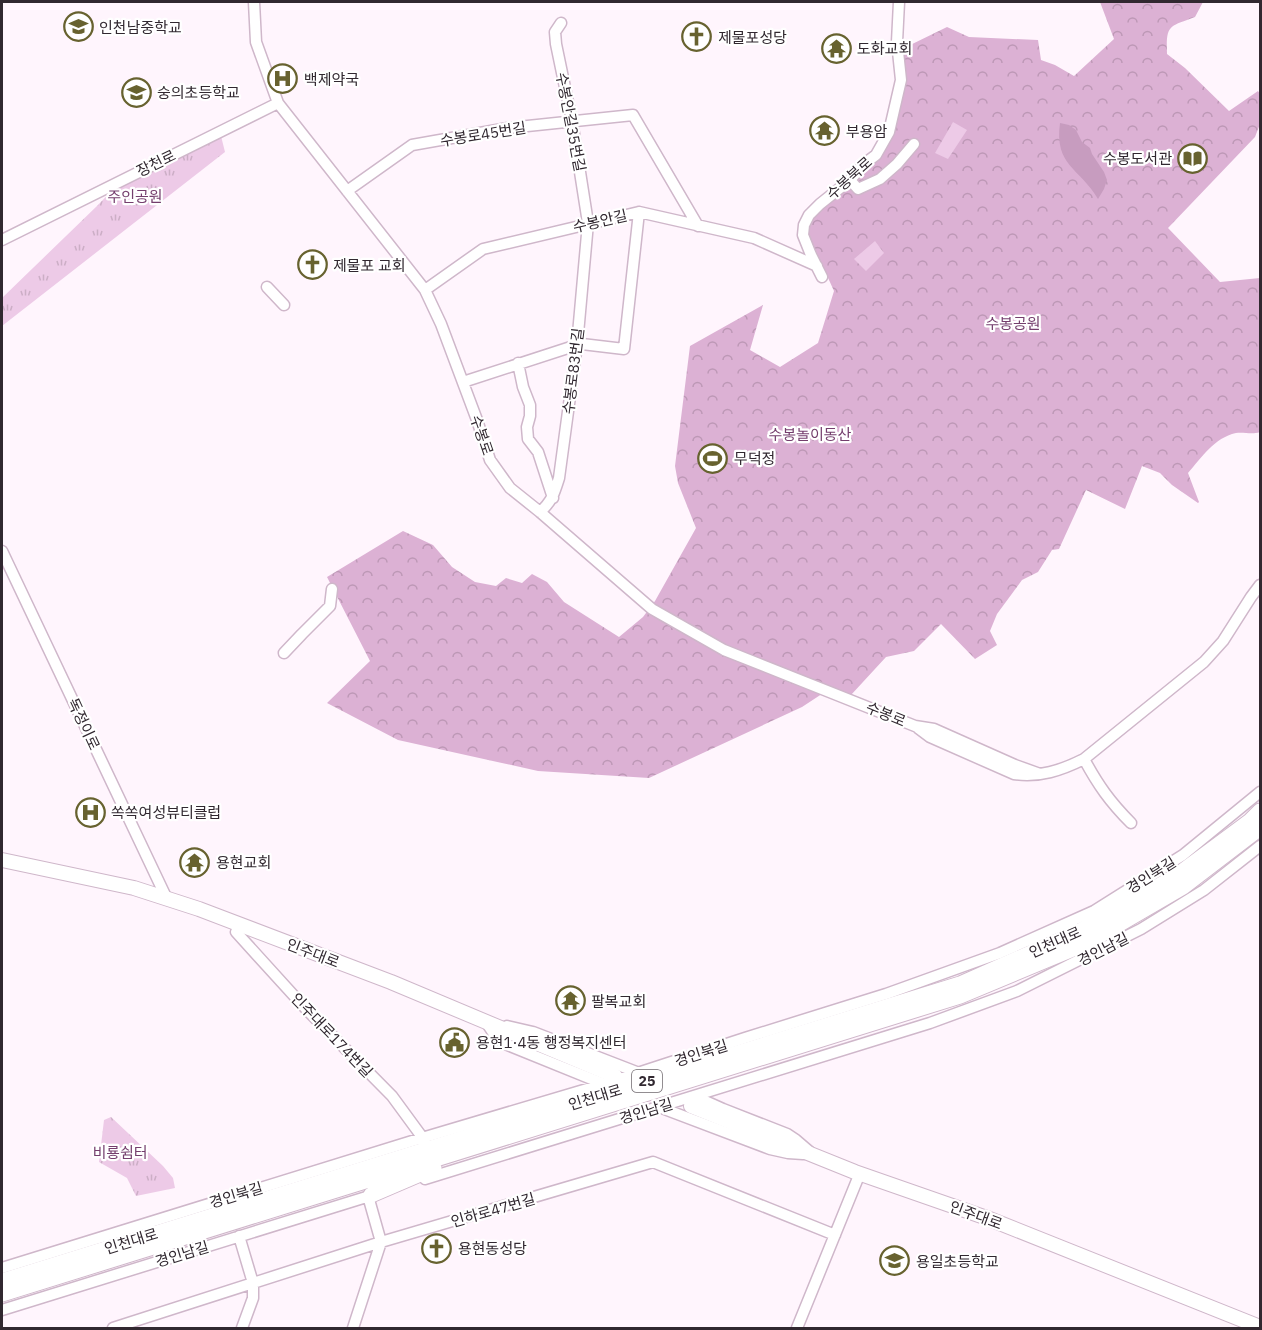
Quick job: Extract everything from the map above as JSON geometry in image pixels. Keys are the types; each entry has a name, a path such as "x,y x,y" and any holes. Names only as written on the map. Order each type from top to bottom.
{"highway":[{"name":"인천대로","path":"2,1281 960,984 1088,927 1176,876 1260,811"},
{"name":"인천대로","path":"2,1294 960,996 1087,943 1183,887 1260,828"},
{"path":"369,1196 433,1169 458,1152"}],"main road":[{"name":"인주대로","path":"2,860 130,887 166,897 227,920 239,929 392,982 486,1022 610,1080"},
{"name":"인주대로","path":"692,1101 860,1173 987,1218 1258,1325"}],"street":[{"name":"수봉로","path":"254,2 256,42 278,103 425,290 441,324 490,460 510,488 652,609 724,650 915,726 930,737 1014,774 1028,776 1056,771 1084,759 1204,662 1223,641 1260,585"},
{"name":"수봉북로","path":"822,277 803,235 804,225 809,215 820,204 876,155 889,132 901,80 897,42 899,2"},
{"name":"수봉안길35번길","path":"561,23 555,32 556,44 572,121 588,223"},
{"name":"장천로","path":"2,240 278,103"},
{"name":"수봉로45번길","path":"348,191 411,146 508,128 633,115 698,226"},
{"path":"850,180 858,189 880,179 914,144"},
{"path":"463,382 577,345 624,349 639,212"},
{"name":"수봉안길","path":"425,290 483,249 639,212 754,238 817,266"},
{"name":"수봉로83번길","path":"540,512 550,504 559,478 577,345 588,223"},
{"path":"267,287 284,306"},
{"path":"518,363 530,405 528,439 538,452 553,498"},
{"name":"독정이로","path":"2,551 166,897"},
{"path":"284,653 330,606 332,589"},
{"path":"1084,759 1111,803 1131,823"},
{"name":"경인북길","path":"2,1268 639,1073 886,994 1010,949 1094,911 1183,855 1260,792"},
{"name":"경인남길","path":"2,1310 658,1107 692,1101 930,1023 1017,991 1141,929 1203,890 1260,846"},
{"name":"인주대로174번길","path":"239,929 306,1009 392,1096 423,1139"},
{"path":"486,1022 533,1032 639,1073"},
{"path":"658,1107 770,1149 788,1153 812,1154"},
{"name":"인하로47번길","path":"113,1329 381,1242 653,1162 835,1235"},
{"path":"797,1329 860,1173"},
{"path":"353,1329 381,1242 369,1196"},
{"path":"239,1236 253,1284 253,1298 242,1329"}],"green space":[{"name":"수봉공원","path":"1100,2 1203,2 1195,17 1171,28 1167,37 1167,54 1185,68 1229,111 1258,91 1260,94 1260,124 1255,137 1168,228 1220,282 1260,278 1260,432 1228,435 1215,444 1188,473 1198,503 1172,485 1160,473 1142,466 1125,509 1086,490 1059,549 1052,550 1038,572 1022,580 997,614 990,631 997,645 975,659 941,624 914,651 886,657 851,695 831,688 802,707 649,778 538,771 398,740 327,703 370,661 327,577 403,531 433,545 452,567 475,582 496,586 506,578 522,583 532,574 547,582 564,602 619,637 643,617 655,601 696,528 678,483 675,466 690,346 763,305 750,350 780,367 818,343 834,291 804,225 850,180 889,132 902,49 947,27 969,37 1038,40 1041,60 1074,76 1114,39"},
{"path":"953,122 967,130 948,159 935,153"},
{"name":"주인공원","path":"220,132 225,152 2,326 2,298 121,181"},
{"path":"875,241 884,253 866,271 854,259"},
{"name":"비룡쉼터","path":"111,1117 163,1166 173,1178 175,1188 136,1196 127,1178 99,1162 104,1120"}],"shaded area":[{"path":"1060,123 1076,130 1104,172 1107,180 1098,199 1065,158 1059,137"}],"place":[{"name":"인천남중학교","path":"78,27"},
{"name":"제물포성당","path":"697,37"},
{"name":"도화교회","path":"836,48"},
{"name":"백제약국","path":"283,79"},
{"name":"숭의초등학교","path":"136,92"},
{"name":"부용암","path":"825,131"},
{"name":"수봉도서관","path":"1193,158"},
{"name":"제물포 교회","path":"312,265"},
{"name":"무덕정","path":"713,458"},
{"name":"쏙쏙여성뷰티클럽","path":"90,812"},
{"name":"용현교회","path":"195,862"},
{"name":"팔복교회","path":"570,1001"},
{"name":"용현1·4동 행정복지센터","path":"455,1042"},
{"name":"용현동성당","path":"437,1248"},
{"name":"용일초등학교","path":"895,1261"}],"park label":[{"name":"수봉놀이동산","path":"810,434"}]}
